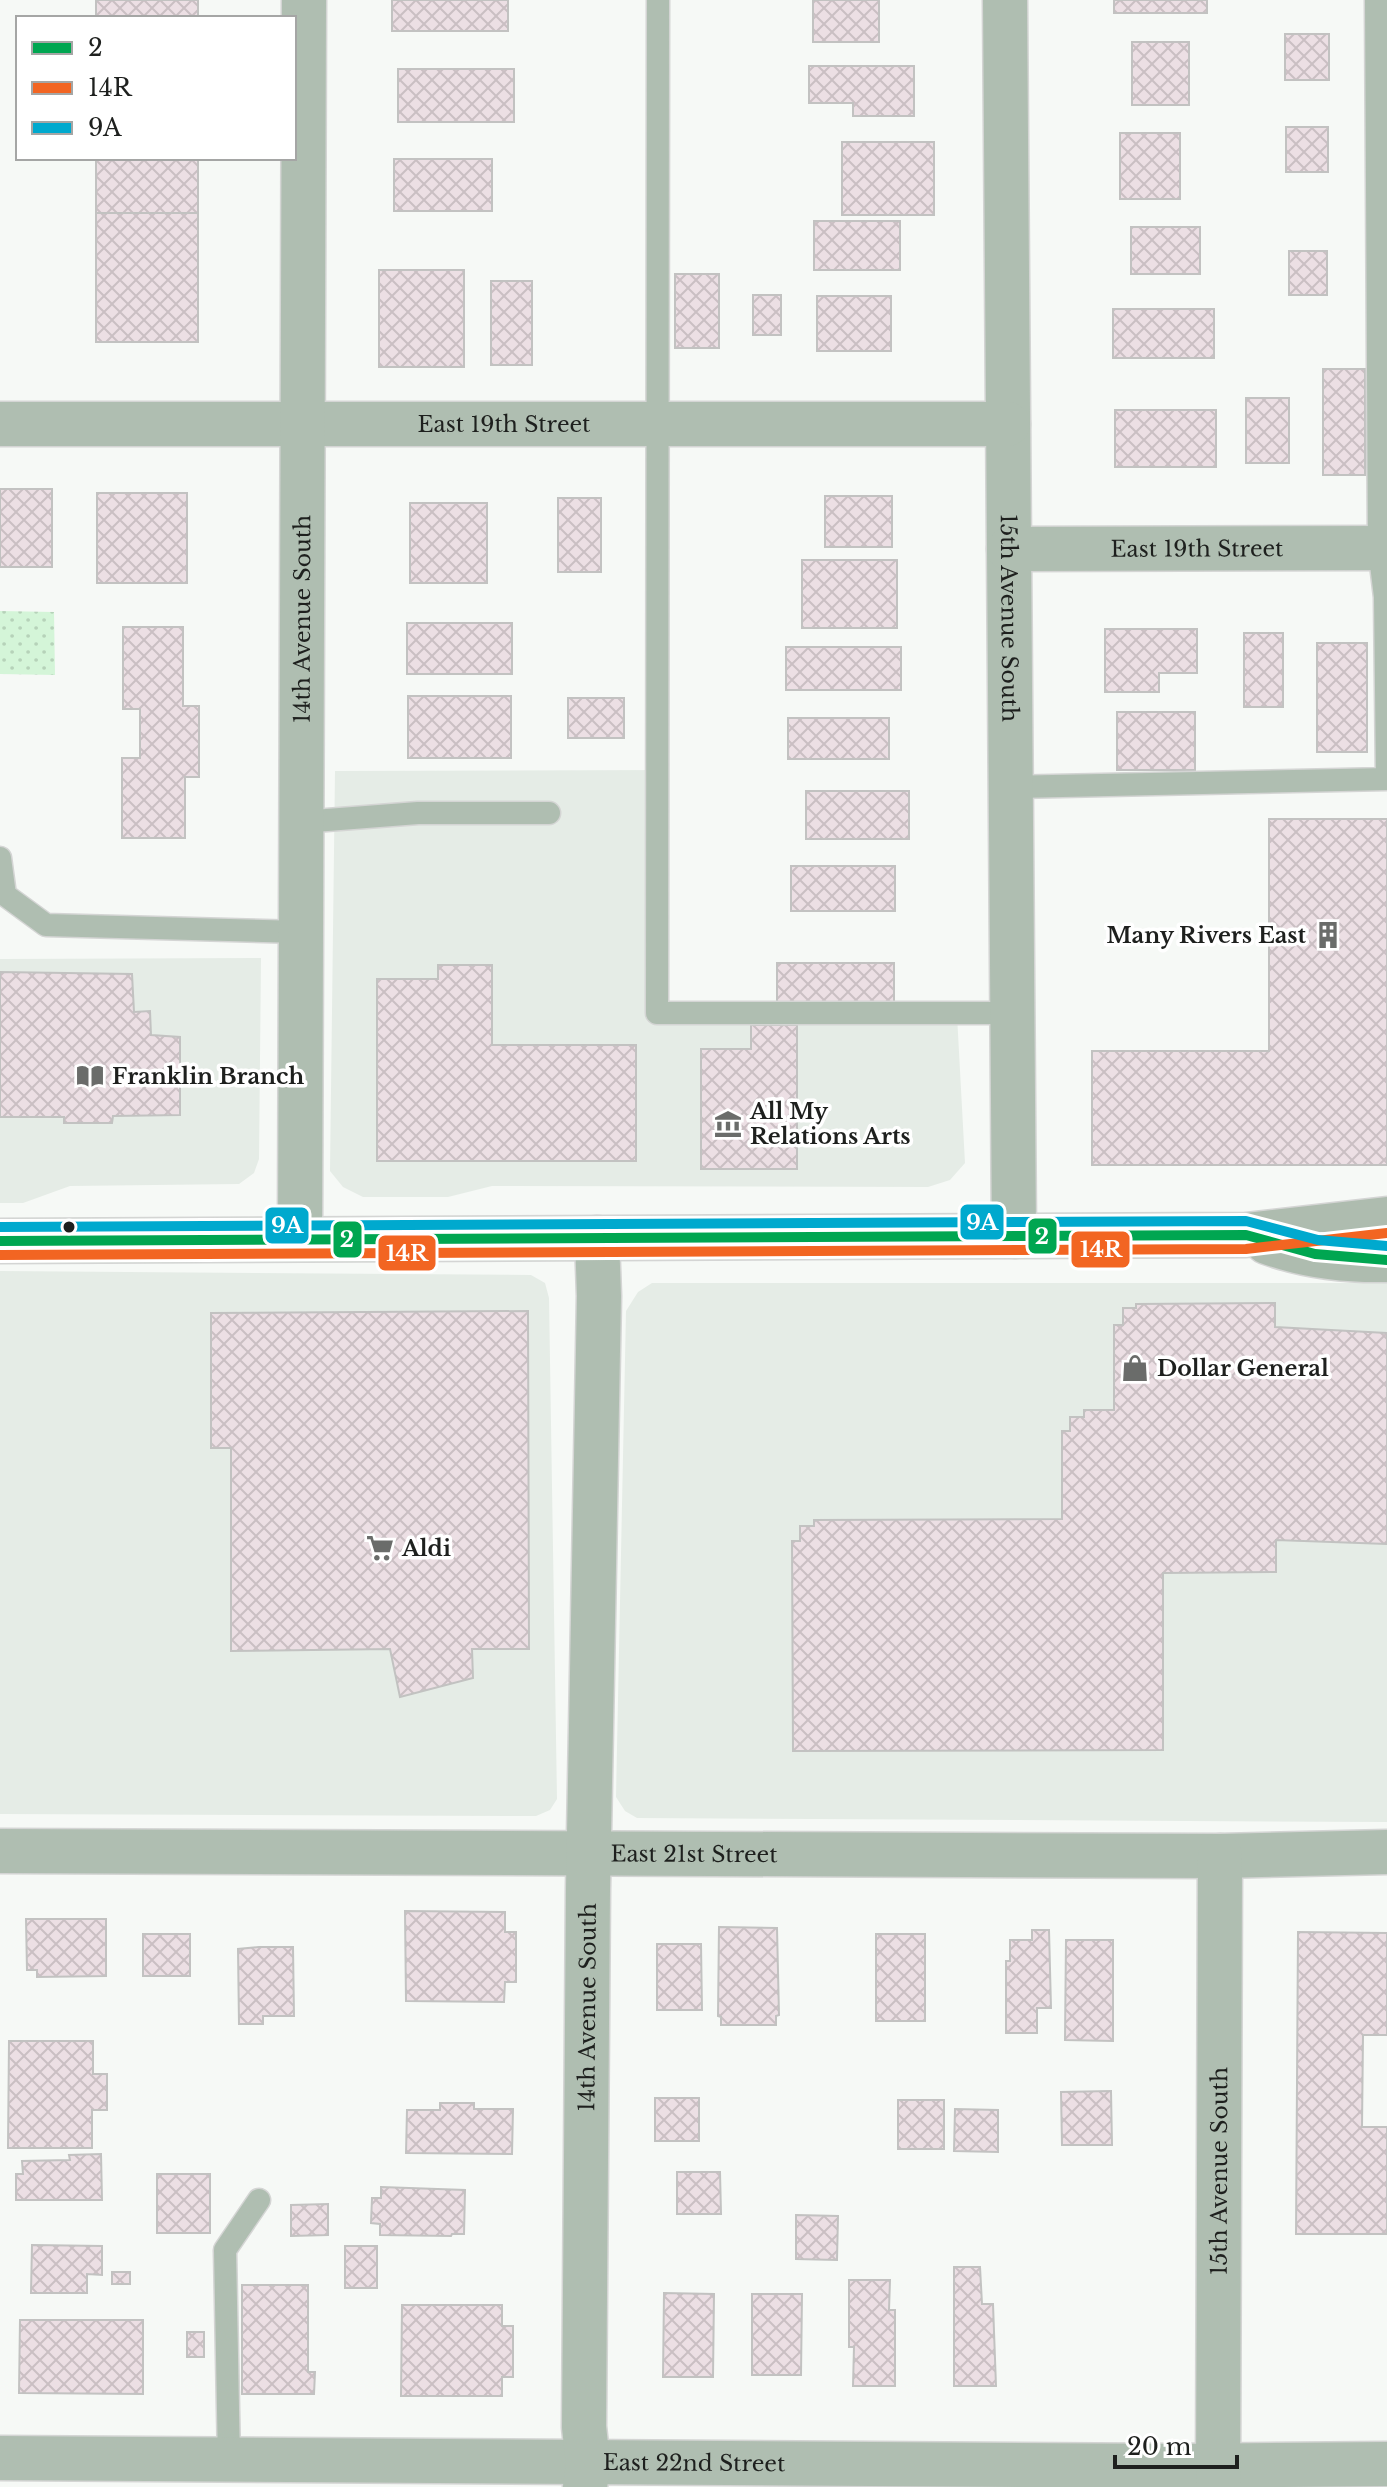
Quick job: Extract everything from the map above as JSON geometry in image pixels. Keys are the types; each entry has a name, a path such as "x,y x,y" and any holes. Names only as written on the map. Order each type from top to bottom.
{"main road":[{"path":"0,1241 1246,1235 1387,1219"},
{"path":"1246,1235 1288,1250 1328,1257 1387,1260"}],"street":[{"name":"14th Avenue South","path":"300,1239 304,0"},
{"name":"15th Avenue South","path":"1005,0 1014,1236"},
{"name":"East 19th Street","path":"0,424 1008,424"},
{"name":"East 19th Street","path":"1009,549 1383,548"},
{"name":"14th Avenue South","path":"587,2475 584,2427 589,1853 599,1296 597,1238"},
{"name":"East 21st Street","path":"0,1851 1220,1856 1387,1852"},
{"name":"15th Avenue South","path":"1218,2476 1220,1856"},
{"name":"East 22nd Street","path":"0,2458 229,2462 301,2474 1218,2476 1387,2464"}],"lane":[{"path":"658,0 657,1013 1012,1013"},
{"path":"1010,787 1387,779 1382,207 1376,0"},
{"path":"301,822 418,813 549,813"},
{"path":"0,858 5,895 46,925 301,932"},
{"path":"229,2462 225,2250 259,2200"}],"shaded area":[{"path":"669,770 666,1013 957,1015 965,1163 950,1180 928,1187 492,1186 448,1197 363,1197 343,1187 330,1171 335,771"},
{"path":"261,958 259,1159 254,1173 239,1184 70,1186 23,1203 0,1203 0,959"},
{"path":"0,1271 531,1275 545,1283 549,1298 557,1799 550,1810 536,1816 0,1814"},
{"path":"652,1283 1387,1283 1387,1822 637,1818 625,1811 616,1797 626,1311 638,1292"}],"green space":[{"path":"0,611 54,612 55,675 0,674"}],"building":[{"path":"96,0 198,0 198,16 96,16"},
{"path":"392,0 508,0 508,31 392,31"},
{"path":"813,0 879,0 879,42 813,42"},
{"path":"1114,0 1207,0 1207,13 1114,13"},
{"path":"1285,34 1329,34 1329,80 1285,80"},
{"path":"1132,42 1189,42 1189,105 1132,105"},
{"path":"809,66 914,66 914,116 853,116 853,103 809,103"},
{"path":"398,69 514,69 514,122 398,122"},
{"path":"1286,127 1328,127 1328,172 1286,172"},
{"path":"1120,133 1180,133 1180,199 1120,199"},
{"path":"842,142 934,142 934,215 842,215"},
{"path":"394,159 492,159 492,211 394,211"},
{"path":"96,160 198,160 198,213 96,213"},
{"path":"96,213 198,213 198,342 96,342"},
{"path":"814,221 900,221 900,270 814,270"},
{"path":"1131,227 1200,227 1200,274 1131,274"},
{"path":"1289,251 1327,251 1327,295 1289,295"},
{"path":"379,270 464,270 464,367 379,367"},
{"path":"675,274 719,274 719,348 675,348"},
{"path":"491,281 532,281 532,365 491,365"},
{"path":"753,295 781,295 781,335 753,335"},
{"path":"817,296 891,296 891,351 817,351"},
{"path":"1113,309 1214,309 1214,358 1113,358"},
{"path":"1323,369 1365,369 1365,475 1323,475"},
{"path":"1246,398 1289,398 1289,463 1246,463"},
{"path":"1115,410 1216,410 1216,467 1115,467"},
{"path":"0,489 52,489 52,567 0,567"},
{"path":"97,493 187,493 187,583 97,583"},
{"path":"825,496 892,496 892,547 825,547"},
{"path":"558,498 601,498 601,572 558,572"},
{"path":"410,503 487,503 487,583 410,583"},
{"path":"802,560 897,560 897,628 802,628"},
{"path":"407,623 512,623 512,674 407,674"},
{"path":"123,627 183,627 183,706 199,706 199,777 185,777 185,838 122,838 122,758 140,758 140,709 123,709"},
{"path":"1105,629 1197,629 1197,673 1159,673 1159,692 1105,692"},
{"path":"1244,633 1283,633 1283,707 1244,707"},
{"path":"1317,643 1367,643 1367,752 1317,752"},
{"path":"786,647 901,647 901,690 786,690"},
{"path":"408,696 511,696 511,758 408,758"},
{"path":"568,698 624,698 624,738 568,738"},
{"path":"1117,712 1195,712 1195,770 1117,770"},
{"path":"788,718 889,718 889,759 788,759"},
{"path":"806,791 909,791 909,839 806,839"},
{"name":"Many Rivers East","path":"1269,819 1387,819 1387,1165 1092,1165 1092,1051 1269,1051"},
{"path":"791,866 895,866 895,911 791,911"},
{"path":"777,963 894,963 894,1004 777,1004"},
{"path":"438,965 492,965 492,1045 636,1045 636,1161 377,1161 377,979 438,979"},
{"name":"Franklin Branch","path":"0,972 132,974 134,1012 150,1011 151,1035 180,1037 180,1115 113,1116 112,1123 64,1123 64,1117 0,1117"},
{"path":"751,1025 797,1025 797,1169 701,1169 701,1049 751,1049"},
{"path":"1275,1303 1275,1327 1387,1333 1387,1544 1276,1540 1276,1572 1163,1573 1163,1750 793,1751 792,1541 800,1541 800,1526 814,1526 814,1520 1062,1519 1062,1431 1070,1431 1070,1417 1084,1417 1084,1410 1114,1410 1114,1325 1123,1325 1123,1308 1136,1308 1136,1304"},
{"name":"Aldi","path":"528,1311 529,1649 472,1649 473,1678 400,1697 390,1649 231,1651 231,1448 211,1448 211,1313"},
{"path":"405,1911 505,1912 505,1932 516,1932 516,1982 505,1982 504,2002 406,2001"},
{"path":"26,1919 106,1919 106,1976 37,1977 37,1970 27,1970"},
{"path":"719,1927 777,1928 779,2015 776,2016 776,2025 721,2025 721,2017 718,2016"},
{"path":"1032,1930 1049,1930 1051,2008 1037,2008 1037,2033 1006,2033 1006,1961 1010,1961 1010,1940 1032,1940"},
{"path":"1298,1932 1387,1933 1387,2035 1363,2035 1362,2127 1387,2127 1387,2234 1296,2234"},
{"path":"143,1934 190,1934 190,1976 143,1976"},
{"path":"876,1934 925,1934 925,2021 876,2021"},
{"path":"1066,1940 1113,1940 1113,2041 1065,2040"},
{"path":"657,1944 701,1944 702,2010 657,2010"},
{"path":"293,1947 294,2016 263,2016 263,2024 239,2024 238,1949"},
{"path":"9,2041 93,2041 93,2074 107,2074 107,2110 92,2110 92,2148 8,2148"},
{"path":"1111,2091 1112,2145 1062,2145 1061,2092"},
{"path":"655,2098 699,2098 699,2141 655,2141"},
{"path":"898,2100 944,2100 944,2149 898,2149"},
{"path":"440,2103 474,2103 474,2109 513,2109 512,2154 406,2153 407,2110 440,2110"},
{"path":"955,2109 998,2110 998,2152 954,2151"},
{"path":"101,2154 102,2200 16,2200 16,2174 23,2174 22,2161 70,2160 69,2155"},
{"path":"677,2172 720,2172 721,2214 677,2214"},
{"path":"157,2174 210,2174 210,2233 157,2233"},
{"path":"381,2187 465,2190 464,2234 380,2235 380,2224 371,2223 372,2198 381,2198"},
{"path":"328,2204 328,2235 291,2236 291,2205"},
{"path":"796,2215 838,2216 837,2260 796,2259"},
{"path":"32,2245 102,2246 102,2275 87,2274 87,2293 31,2293"},
{"path":"345,2246 377,2246 377,2288 345,2288"},
{"path":"954,2267 980,2267 982,2304 993,2304 996,2386 954,2386"},
{"path":"112,2272 130,2272 130,2284 112,2284"},
{"path":"849,2280 890,2280 889,2310 895,2310 895,2386 853,2386 854,2347 849,2347"},
{"path":"242,2285 308,2285 308,2372 315,2372 314,2394 242,2394"},
{"path":"664,2293 714,2294 713,2377 663,2377"},
{"path":"752,2294 802,2294 801,2375 752,2375"},
{"path":"402,2305 502,2305 502,2326 513,2326 513,2377 502,2377 502,2396 401,2396"},
{"path":"20,2320 143,2320 143,2394 19,2393"},
{"path":"187,2332 204,2332 204,2357 187,2357"}],"transit line":[{"name":"9A","path":"0,1227 1246,1221 1318,1240 1387,1246"},
{"name":"14R","path":"0,1255 1246,1249 1387,1233"},
{"name":"2","path":"0,1241 1246,1235 1315,1254 1387,1260"}],"place":[{"name":"Many Rivers East","path":"1328,935"},
{"name":"Franklin Branch","path":"90,1076"},
{"name":"All My Relations Arts","path":"728,1124"},
{"name":"Dollar General","path":"1135,1368"},
{"name":"Aldi","path":"380,1548"}]}
